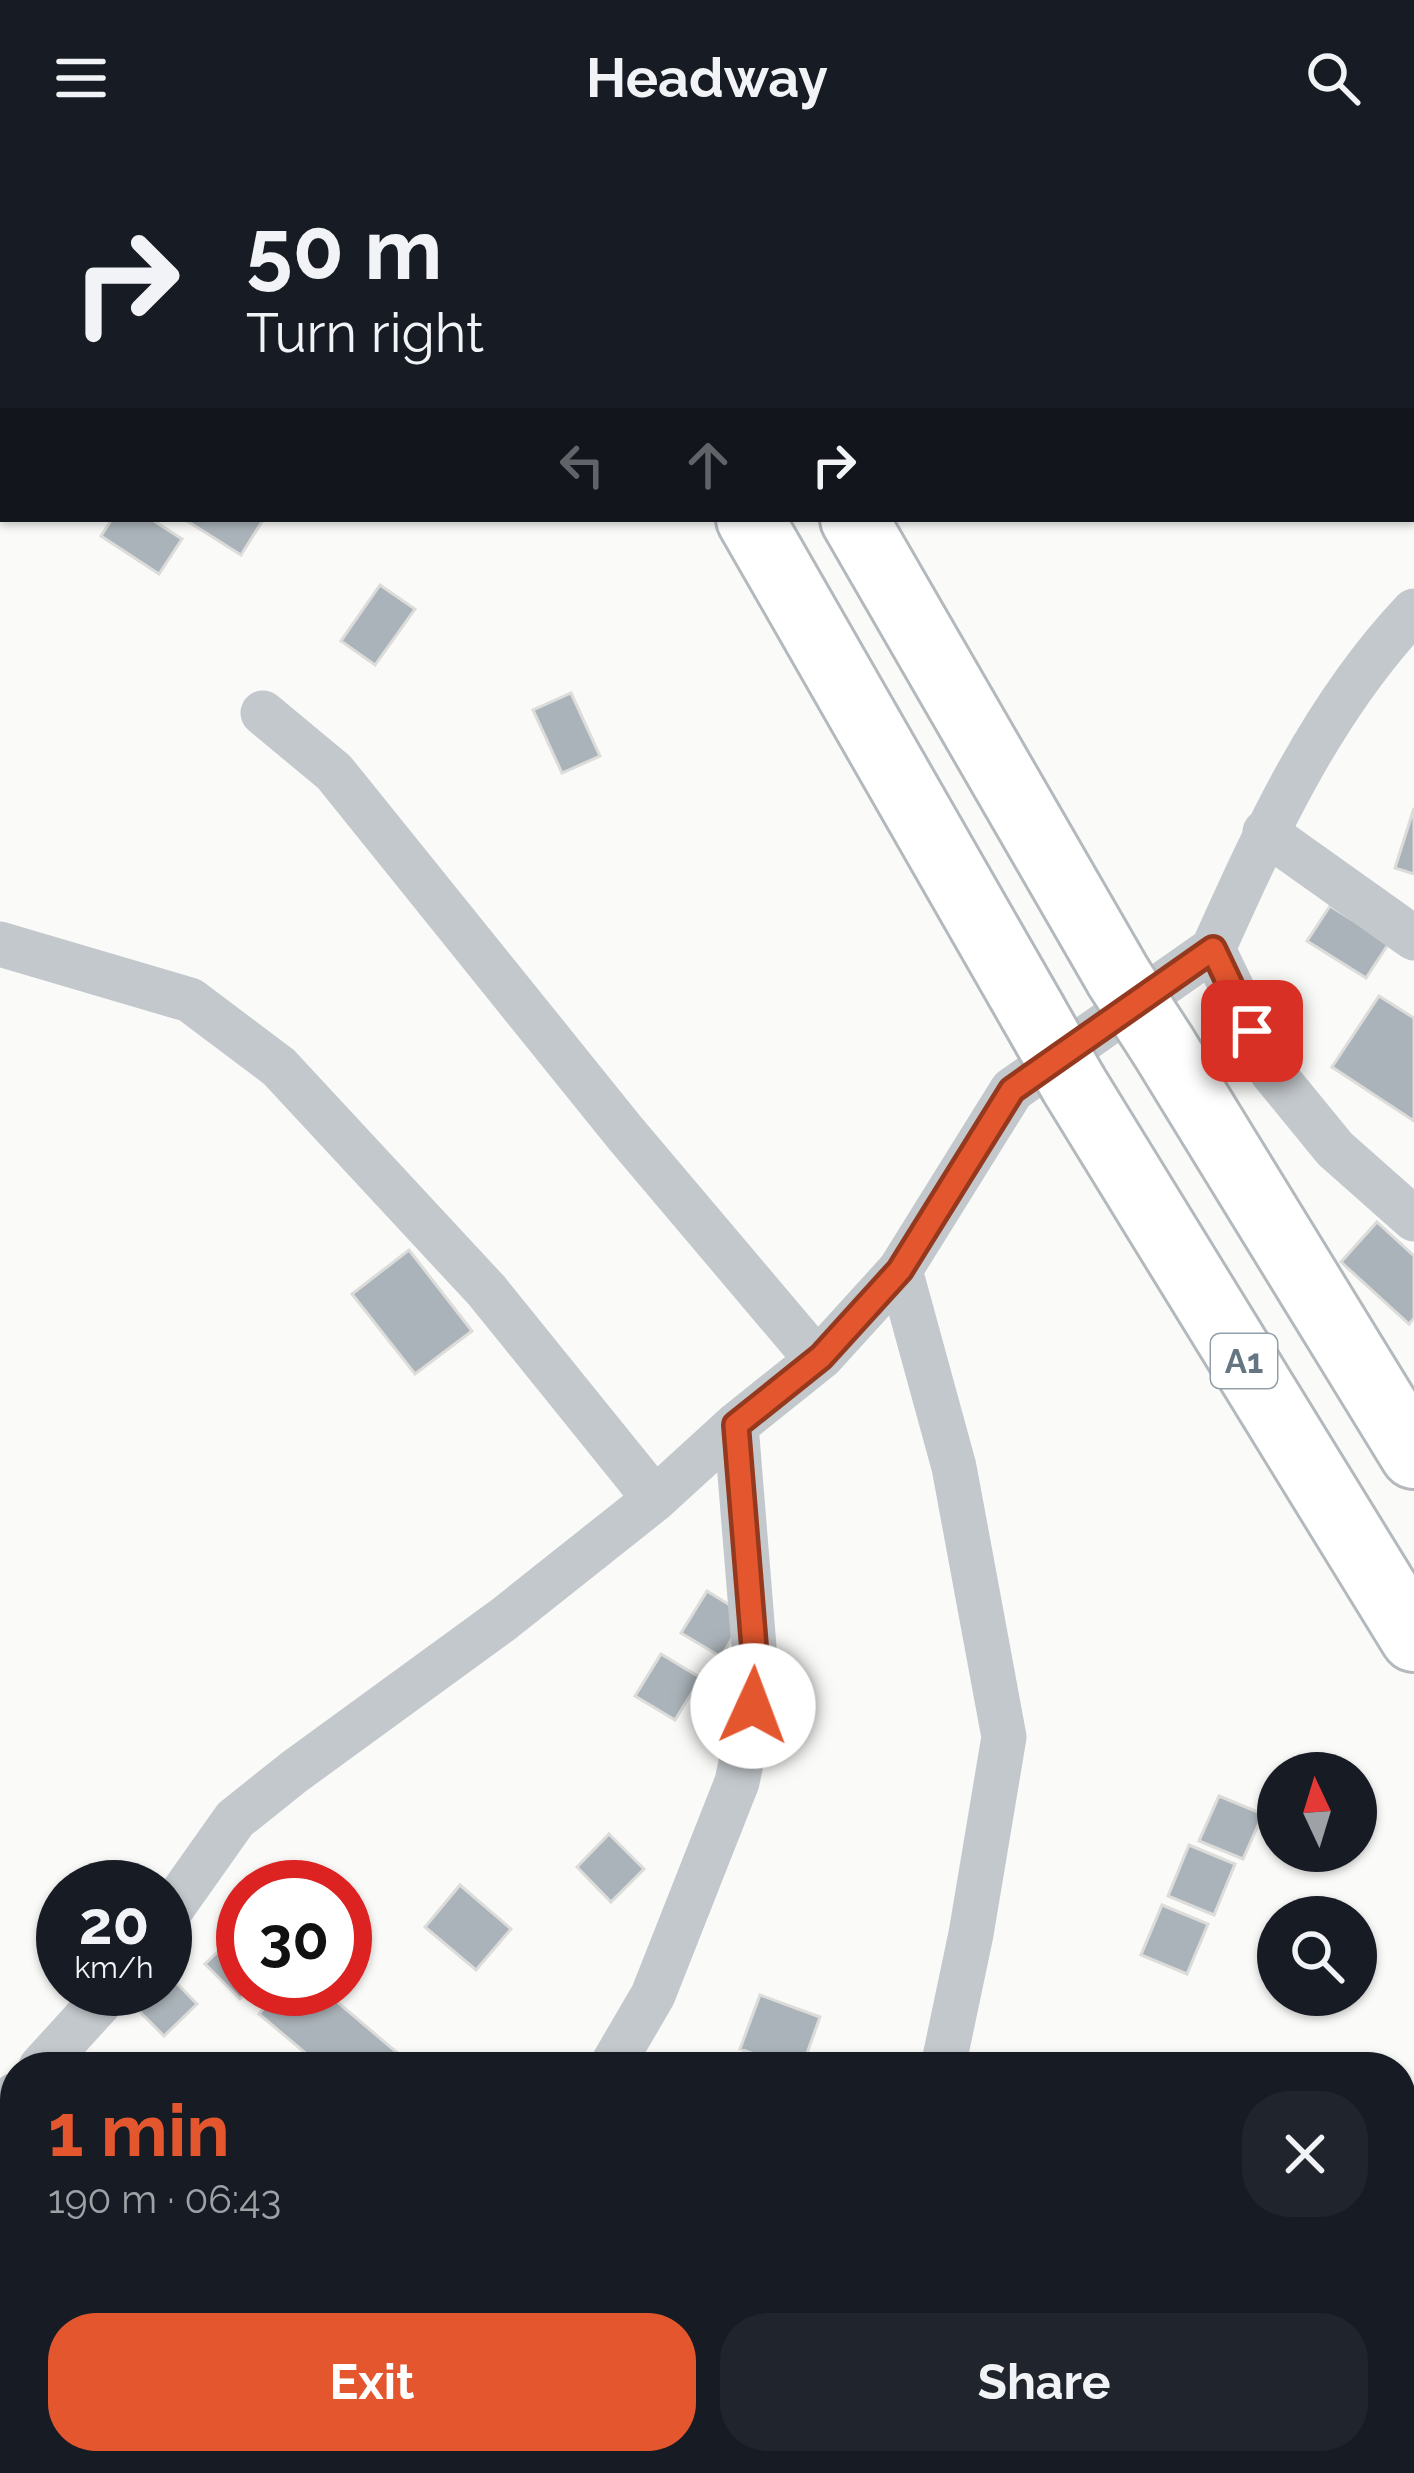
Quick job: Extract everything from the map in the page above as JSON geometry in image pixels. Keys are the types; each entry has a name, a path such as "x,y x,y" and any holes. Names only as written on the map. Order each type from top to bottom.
{"highway":[{"name":"A1","path":"752,522 1074,1085 1414,1637"},
{"name":"A1","path":"856,522 1119,978 1414,1455"}],"street":[{"path":"192,1880 235,1820 504,1619 655,1499 817,1360 900,1270 1012,1090 1213,949 1265,832 1327,722 1414,611"},
{"path":"263,713 334,772 625,1133 817,1360"},
{"path":"1265,832 1414,938"},
{"path":"0,944 190,1000 279,1067 487,1291 655,1499"},
{"path":"1213,949 1272,1072 1335,1149 1414,1219"},
{"path":"900,1270 954,1467 1004,1737 946,2052"},
{"path":"620,2052 653,1995 737,1782 753,1706 754,1647 736,1425"},
{"path":"55,2052 87,2016"}],"building":[{"path":"110,522 156,522 182,539 159,574 101,536"},
{"path":"189,522 262,522 241,555"},
{"path":"380,585 415,609 375,665 341,641"},
{"path":"571,693 600,756 562,773 533,710"},
{"path":"1414,808 1414,874 1395,868"},
{"path":"1330,906 1389,943 1366,978 1307,941"},
{"path":"1379,996 1414,1018 1414,1121 1332,1067"},
{"path":"1377,1222 1414,1256 1414,1318 1409,1324 1341,1262"},
{"path":"409,1250 472,1331 415,1374 352,1294"},
{"path":"707,1591 746,1615 721,1657 681,1633"},
{"path":"661,1654 701,1678 675,1720 635,1696"},
{"path":"1219,1796 1257,1812 1257,1828 1243,1859 1199,1841"},
{"path":"609,1834 644,1869 611,1902 577,1867"},
{"path":"1189,1845 1235,1864 1214,1915 1168,1896"},
{"path":"460,1885 511,1929 476,1970 425,1927"},
{"path":"1162,1905 1208,1924 1187,1974 1141,1955"},
{"path":"216,1953 216,1975 205,1964"},
{"path":"760,1995 820,2017 807,2052 740,2049"},
{"path":"144,2016 185,2016 164,2036"},
{"path":"261,2016 354,2016 396,2052 304,2052"}],"route":[{"path":"753,1706 754,1647 736,1425 821,1357 900,1270 1012,1090 1213,949 1252,1031"}]}
